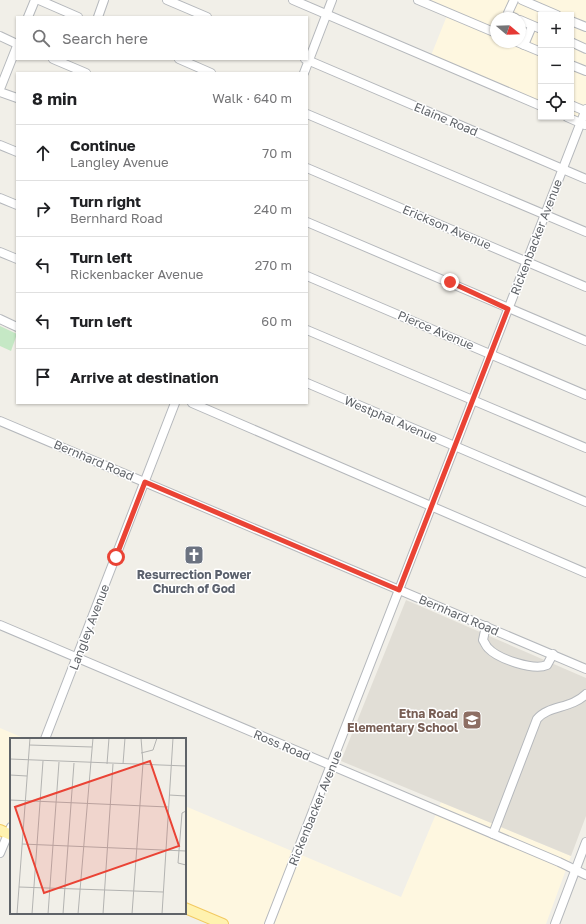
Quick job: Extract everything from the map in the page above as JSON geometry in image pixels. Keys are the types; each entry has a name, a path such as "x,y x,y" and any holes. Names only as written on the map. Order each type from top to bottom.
{"main road":[{"path":"186,908 223,924"}],"street":[{"path":"28,16 35,0"},
{"path":"39,0 76,16"},
{"path":"98,16 104,0"},
{"path":"167,0 205,16"},
{"path":"293,0 538,105"},
{"path":"308,58 332,0"},
{"path":"418,0 490,30"},
{"path":"508,12 514,0"},
{"path":"522,0 550,12"},
{"path":"574,22 586,27"},
{"path":"526,23 538,28"},
{"path":"526,34 532,26"},
{"path":"0,36 16,44"},
{"path":"574,43 586,49"},
{"path":"526,46 538,51"},
{"path":"16,48 0,90 16,98"},
{"path":"55,60 84,72"},
{"path":"181,60 209,72"},
{"path":"304,72 307,60"},
{"name":"Elaine Road","path":"307,60 586,179"},
{"path":"574,66 586,71"},
{"path":"574,106 586,110"},
{"name":"Rickenbacker Avenue","path":"270,924 508,309 563,169 583,124 586,110"},
{"path":"308,114 545,216 586,232"},
{"path":"0,145 16,152"},
{"name":"Erickson Avenue","path":"308,168 586,287"},
{"path":"0,198 16,205"},
{"path":"308,222 586,341"},
{"path":"0,252 16,259"},
{"name":"Pierce Avenue","path":"308,276 586,395"},
{"path":"0,319 16,327"},
{"path":"308,330 586,448"},
{"name":"Westphal Avenue","path":"308,382 586,502"},
{"name":"Langley Avenue","path":"45,738 176,404"},
{"path":"194,404 586,573"},
{"name":"Bernhard Road","path":"0,421 586,669"},
{"name":"Ross Road","path":"0,625 586,875"},
{"path":"486,626 483,640 492,651 506,658 535,668 547,665 552,654"},
{"path":"492,834 537,719 546,711 578,702 586,694"},
{"path":"0,853 8,832"},
{"path":"555,924 586,842"}],"shaded area":[{"path":"420,0 586,0 586,125 574,119 574,12 538,12 538,105 430,58 448,13"},
{"name":"Etna Road Elementary School","path":"406,600 586,678 586,816 571,856 341,761"},
{"path":"0,728 24,738 10,738 10,834 0,830"},
{"path":"441,802 571,856 546,924 223,924 186,908 186,806 401,897"}],"green space":[{"path":"0,326 16,334 11,351 0,346"}],"place":[{"name":"Resurrection Power Church of God","path":"194,555"},
{"name":"Etna Road Elementary School","path":"472,720"}],"route":[{"path":"116,557 145,482 399,590 508,309 498,303 450,282"}]}
